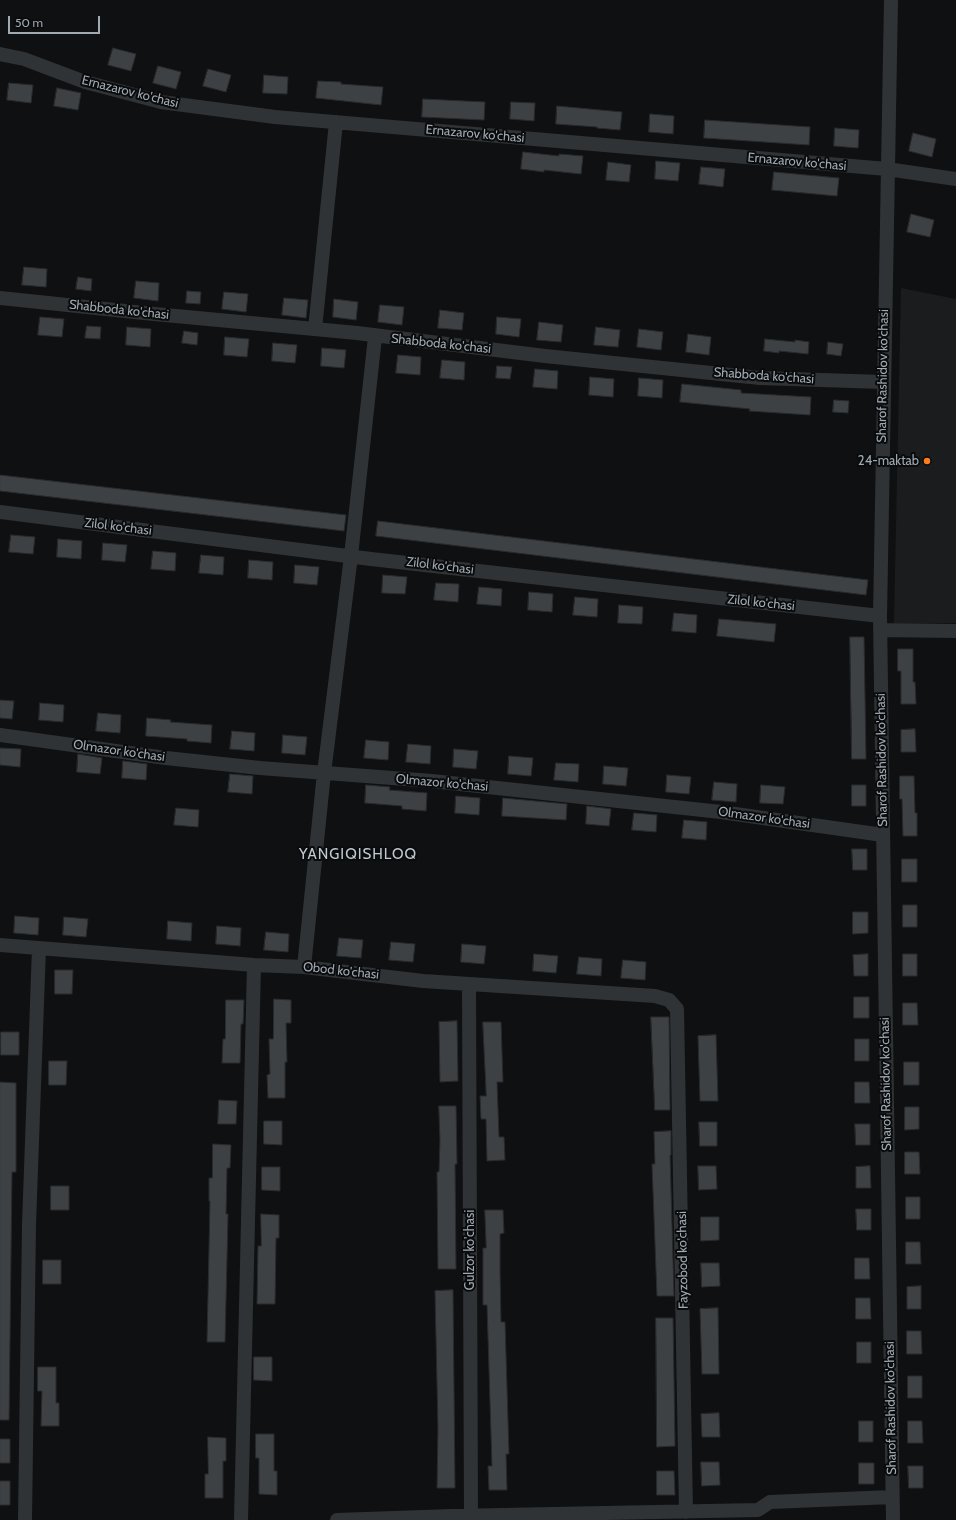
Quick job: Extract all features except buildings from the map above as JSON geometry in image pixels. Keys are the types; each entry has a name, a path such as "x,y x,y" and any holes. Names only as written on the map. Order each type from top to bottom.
{"street":[{"name":"Sharof Rashidov ko'chasi","path":"891,0 883,382 880,623 893,1520"},
{"name":"Ernazarov ko'chasi","path":"0,54 24,59 85,82 161,102 275,117 887,170 956,179"},
{"path":"315,329 336,122"},
{"name":"Shabboda ko'chasi","path":"0,298 315,329 760,378 883,382"},
{"path":"304,967 324,773 351,556 375,336"},
{"name":"Zilol ko'chasi","path":"0,512 880,623 956,631"},
{"name":"Olmazor ko'chasi","path":"0,735 166,758 324,773 432,781 713,811 883,835"},
{"name":"Obod ko'chasi","path":"0,945 254,965 304,967 423,981 655,996 669,1000 677,1009"},
{"path":"25,1520 29,1224 39,948"},
{"path":"241,1520 254,965"},
{"name":"Gulzor ko'chasi","path":"469,984 471,1516"},
{"name":"Fayzobod ko'chasi","path":"677,1009 686,1512"},
{"path":"337,1520 758,1510 770,1502 892,1497"}],"shaded area":[{"name":"24-maktab","path":"901,288 956,299 956,623 894,623"}],"place":[{"name":"24-maktab","path":"927,461"}],"district":[{"name":"YANGIQISHLOQ","path":"358,855"}]}
